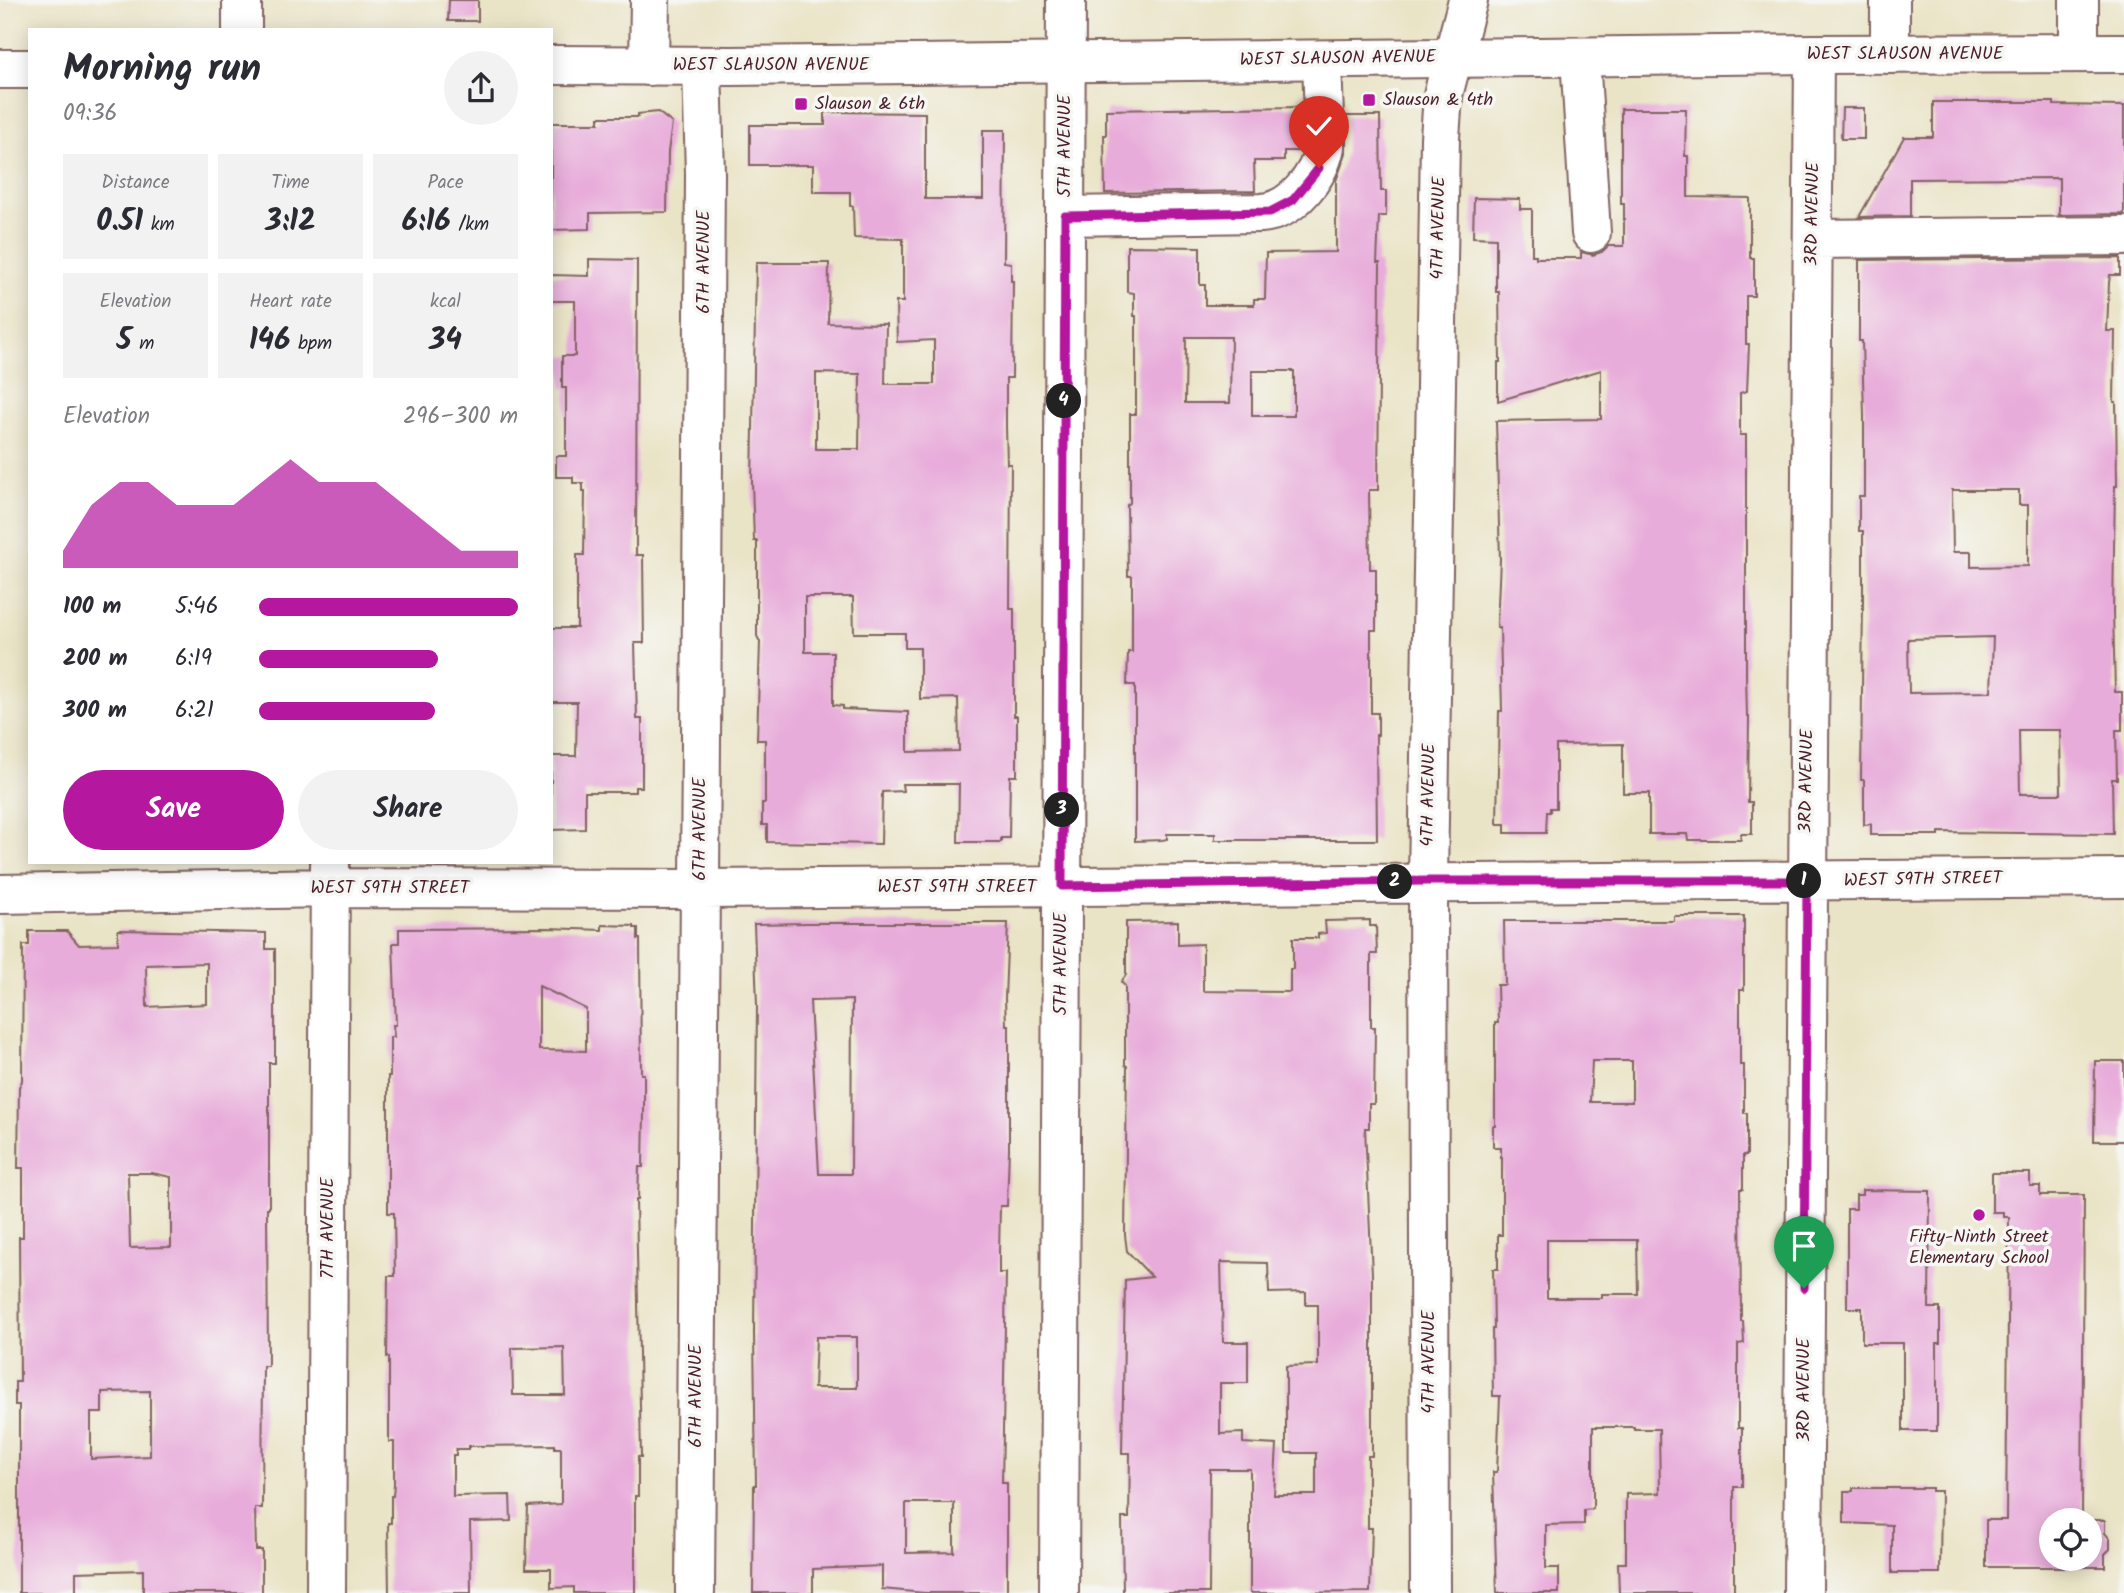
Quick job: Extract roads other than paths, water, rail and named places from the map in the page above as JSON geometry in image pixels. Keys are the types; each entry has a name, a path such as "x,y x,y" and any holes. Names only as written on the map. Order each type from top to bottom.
{"street":[{"path":"242,0 242,28"},
{"path":"649,66 650,0"},
{"name":"5TH AVENUE","path":"1059,1593 1066,0"},
{"name":"4TH AVENUE","path":"1430,1593 1428,881 1440,138 1443,95 1468,0"},
{"path":"1890,0 1890,54"},
{"path":"2079,0 2079,53"},
{"name":"WEST SLAUSON AVENUE","path":"553,65 702,66 2124,53"},
{"name":"3RD AVENUE","path":"1802,1593 1814,54"},
{"path":"1580,57 1591,233"},
{"path":"1065,216 1261,213 1283,207 1306,185 1323,158 1325,147 1322,60"},
{"name":"6TH AVENUE","path":"695,1593 705,174 702,66"},
{"path":"0,69 28,69"},
{"path":"1812,239 2124,236"},
{"name":"WEST 59TH STREET","path":"0,894 330,875 700,888 2124,878"},
{"name":"7TH AVENUE","path":"326,1593 330,875"}],"place":[{"name":"Slauson & 4th","path":"1369,100"},
{"name":"Slauson & 6th","path":"801,104"},
{"name":"Fifty-Ninth Street Elementary School","path":"1979,1215"}]}
